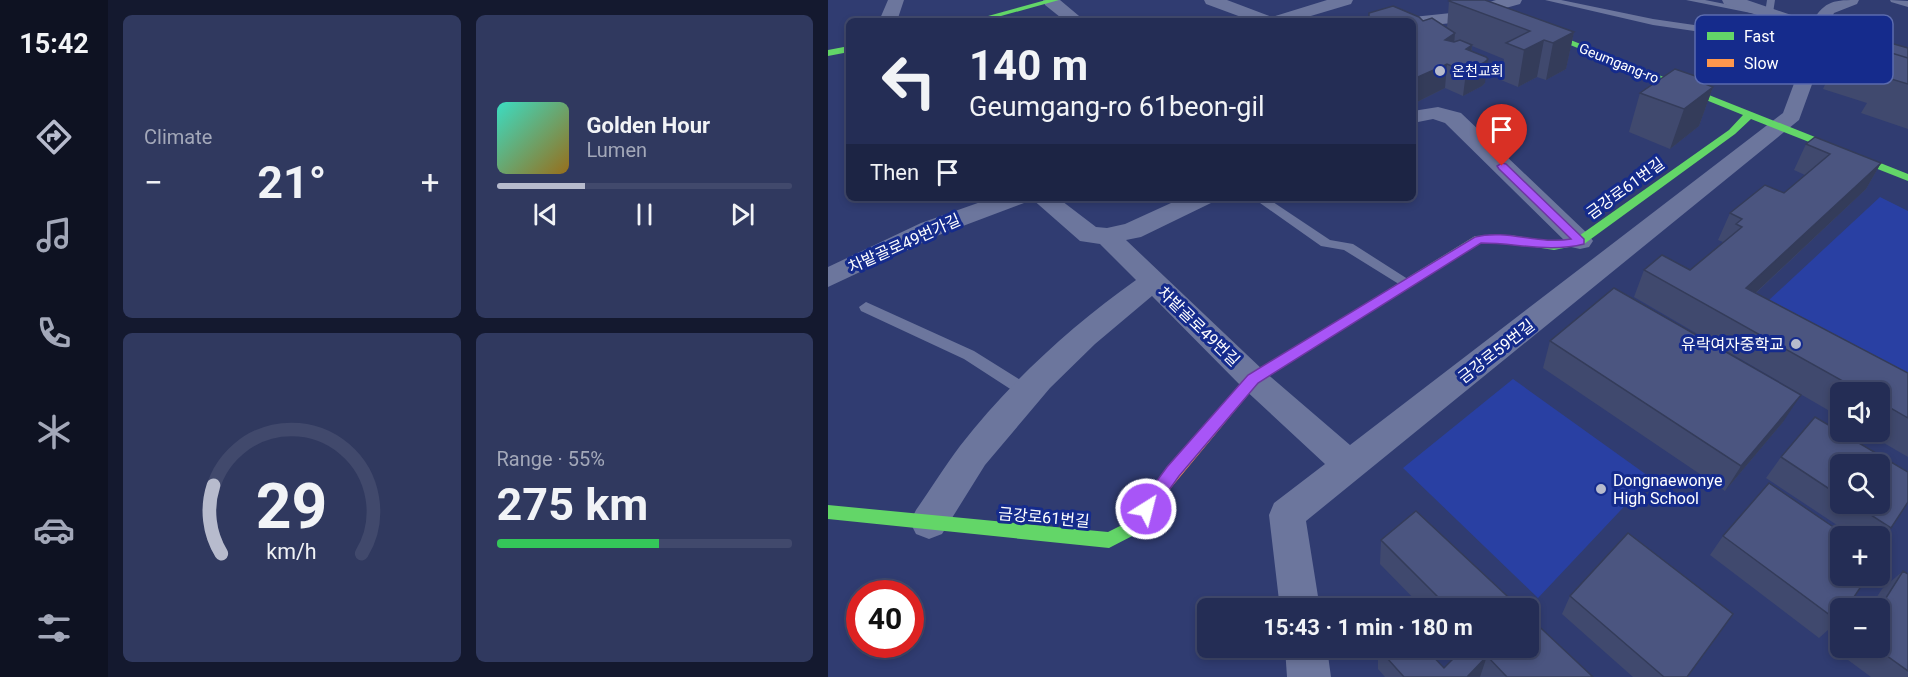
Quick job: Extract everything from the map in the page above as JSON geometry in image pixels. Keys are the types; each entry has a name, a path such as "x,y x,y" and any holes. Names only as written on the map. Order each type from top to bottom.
{"street":[{"path":"889,18 896,0"},
{"path":"1212,0 1260,18"},
{"path":"1286,18 1345,0"},
{"name":"Geumgang-ro","path":"1463,0 1908,178"},
{"path":"1416,22 1452,18 1514,0"},
{"path":"1730,0 1768,8"},
{"path":"1825,15 1827,10 1851,0"},
{"path":"986,18 1053,1 1073,18"},
{"path":"828,53 846,50"},
{"name":"금강로59번길","path":"1298,598 1287,515 1780,127 1792,116 1802,84"},
{"path":"1416,116 1434,112 1446,113 1453,118 1580,241"},
{"name":"금강로61번길","path":"828,513 1109,540 1132,528 1173,471 1253,379 1479,239 1510,239 1554,246 1580,241 1732,132 1749,115"},
{"name":"차밭골로49번가길","path":"828,278 930,229 1007,201"},
{"name":"차밭골로49번길","path":"1047,201 1089,235 1107,236 1253,379 1350,466"},
{"path":"1107,236 1132,231 1196,201"},
{"path":"929,522 979,447 1027,392 1110,315 1153,281"},
{"path":"1306,658 1309,677"}],"lane":[{"path":"1549,0 1653,22 1695,26"},
{"path":"1690,0 1768,8"},
{"path":"1894,0 1908,4"},
{"path":"1263,201 1326,243 1348,247 1407,283"},
{"path":"866,306 969,355 1027,392"}],"shaded area":[{"path":"1880,197 1908,211 1908,395 1890,386 1890,382 1883,382 1754,314"},
{"path":"1513,379 1651,478 1538,598 1403,468"}],"building":[{"path":"1485,0 1574,32 1553,43 1544,40 1524,50 1506,43 1530,31 1449,1"},
{"path":"1393,6 1423,21 1432,18 1455,33 1445,40 1454,42 1460,40 1472,45 1466,49 1488,59 1466,72 1447,64 1418,77 1416,76 1416,18 1369,18 1369,13"},
{"path":"1893,44 1908,48 1908,58 1893,54"},
{"path":"1893,53 1908,58 1908,84 1893,80"},
{"path":"1675,69 1695,76 1695,84 1713,87 1684,109 1640,93"},
{"path":"1815,137 1881,163 1746,288 1908,373 1908,418 1890,408 1890,382 1844,382 1644,270 1662,255 1690,270 1742,227 1736,224 1742,219 1730,213 1765,185 1784,193 1830,154 1806,144"},
{"path":"1614,288 1801,395 1741,466 1550,341"},
{"path":"1815,417 1830,426 1830,442 1857,442 1878,454 1830,454 1830,489 1781,457"},
{"path":"1890,461 1908,472 1908,502 1891,528 1869,514 1890,514"},
{"path":"1769,483 1832,526 1830,526 1830,586 1861,586 1853,598 1830,598 1830,615 1723,536"},
{"path":"1416,511 1509,598 1439,598 1381,540"},
{"path":"1628,533 1733,614 1687,677 1664,677 1570,596"},
{"path":"1903,571 1908,574 1908,671 1890,658 1890,598 1886,598"},
{"path":"1539,626 1593,677 1507,677 1489,658 1539,658"},
{"path":"1387,658 1434,658 1444,668 1454,658 1485,658 1467,677 1404,677"}],"traffic: fast":[{"path":"986,18 1055,0"},
{"path":"1463,0 1908,178"},
{"path":"828,53 846,50"},
{"path":"1393,292 1479,239 1510,239 1554,246 1580,241 1732,132 1749,115"},
{"path":"828,512 1109,540 1132,528 1164,484"}],"traffic: slow":[{"path":"1164,484 1253,379 1393,292"}],"place":[{"name":"온천교회","path":"1440,71"},
{"name":"유락여자중학교","path":"1796,344"},
{"name":"Dongnaewonye High School","path":"1601,489"}],"route":[{"path":"1146,509 1173,471 1253,379 1407,283 1479,239 1510,239 1554,246 1580,241 1502,166"}]}
